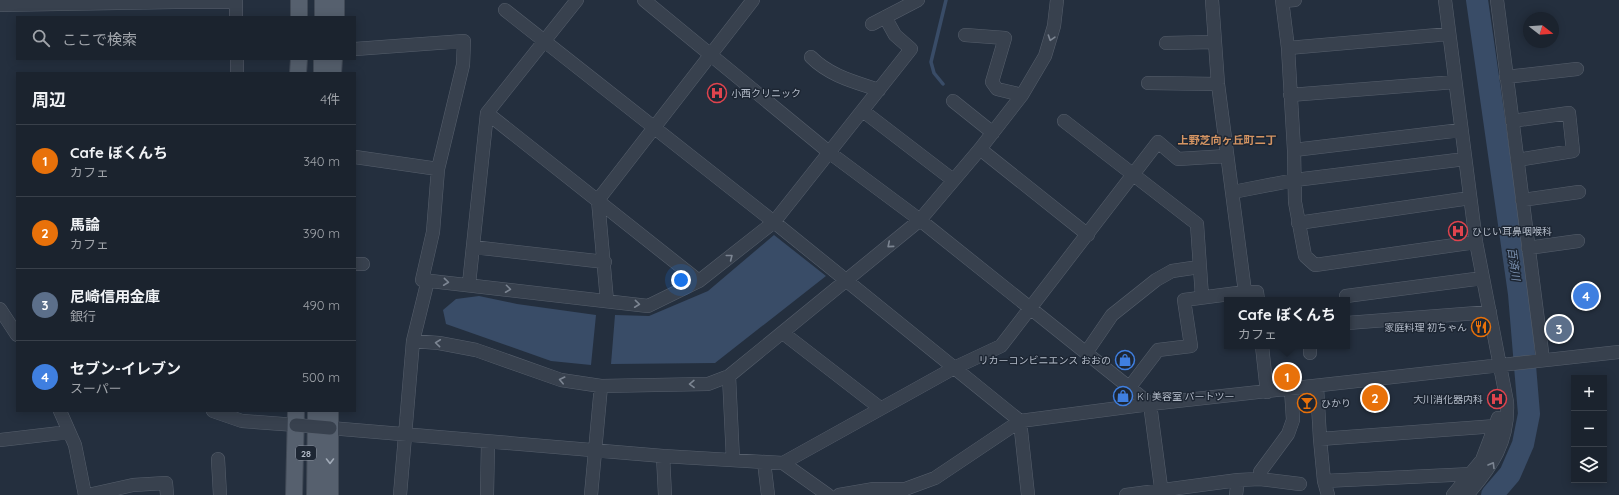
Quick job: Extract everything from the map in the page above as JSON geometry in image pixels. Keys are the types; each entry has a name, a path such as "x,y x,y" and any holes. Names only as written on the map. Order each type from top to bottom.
{"main road":[{"path":"299,0 299,16"},
{"path":"312,0 312,16"},
{"path":"323,0 323,16"},
{"path":"336,0 336,16"},
{"path":"298,72 299,60"},
{"path":"312,60 312,72"},
{"path":"322,60 322,72"},
{"path":"334,60 334,72"},
{"name":"28","path":"305,495 307,412"},
{"name":"28","path":"315,495 316,412"},
{"path":"330,412 330,495"},
{"path":"294,495 296,418"}],"street":[{"path":"469,284 487,114 577,0"},
{"path":"644,0 712,54 830,153 920,220 1150,404 1162,493"},
{"path":"607,301 605,262 598,200 653,127 753,0"},
{"path":"872,24 918,0"},
{"path":"412,341 439,342 476,350 561,380 601,386 708,384 729,376 920,220 980,149 1022,95 1045,56 1054,26 1057,0"},
{"path":"1212,0 1218,84 1245,292"},
{"path":"1286,0 1294,150 1295,202 1305,256 1315,265 1476,242"},
{"path":"1445,0 1476,242 1490,312 1503,365 1508,416 1495,459 1488,471 1467,495"},
{"path":"1497,0 1541,360"},
{"path":"0,5 117,1 236,2 236,16"},
{"path":"505,10 847,280 1020,421 1028,495"},
{"path":"425,280 648,306 699,281 774,222 911,49 895,35 885,17"},
{"path":"1288,48 1449,34"},
{"path":"964,35 1005,38 992,82 997,90 1022,95"},
{"path":"356,49 464,41 462,65 438,168 432,232 425,280 412,341 400,495"},
{"path":"1166,43 1214,42"},
{"path":"811,57 819,65 843,78 879,90"},
{"path":"237,60 237,72"},
{"path":"1506,77 1577,69"},
{"path":"1290,95 1455,82"},
{"path":"1148,83 1218,84"},
{"path":"953,101 993,133"},
{"path":"863,111 955,178"},
{"path":"1512,121 1569,113 1573,151 1516,160"},
{"path":"487,114 699,281"},
{"path":"1064,121 1196,224 1202,297"},
{"path":"1294,150 1461,130"},
{"path":"913,142 955,178"},
{"path":"228,413 242,421 296,418 330,428 404,435 663,456 784,463 880,408 954,368 1000,346 1029,307 1088,235 1158,142 1178,159 1227,156"},
{"path":"980,149 1088,235"},
{"path":"356,157 438,168"},
{"path":"1232,192 1295,180 1465,159"},
{"path":"1522,200 1579,192"},
{"path":"1298,223 1470,198"},
{"path":"1528,248 1578,241"},
{"path":"473,247 605,262"},
{"path":"1086,353 1112,315 1156,280 1172,271 1200,267"},
{"path":"1346,296 1483,278"},
{"path":"1129,388 1158,350 1191,346 1184,300 1245,292 1257,292 1258,297"},
{"path":"0,309 16,333"},
{"path":"1350,323 1490,312"},
{"path":"783,332 880,408"},
{"path":"1262,349 1266,392"},
{"path":"839,495 874,489 905,492 935,478 1020,421 1150,404 1619,352"},
{"path":"729,376 733,460"},
{"path":"591,495 601,386"},
{"path":"1317,386 1324,481 1328,495"},
{"path":"1260,480 1260,472 1288,434 1293,420 1291,389"},
{"path":"1453,495 1472,474 1482,460 1500,412 1506,402"},
{"path":"60,412 75,445 87,495 133,485 166,483 167,495"},
{"path":"1320,439 1496,426"},
{"path":"0,440 69,432"},
{"path":"487,495 488,442"},
{"path":"663,456 665,495"},
{"path":"218,459 220,495"},
{"path":"764,462 768,495"},
{"path":"784,463 828,495"},
{"path":"1324,481 1472,474"},
{"path":"1236,495 1238,480"},
{"path":"1126,495 1162,493 1238,480 1260,480 1287,489 1300,484"}],"water":[{"path":"774,235 826,276 715,363 611,364 615,315 649,316 708,291"},
{"path":"479,296 517,304 596,315 591,365 551,361 446,324 443,310 456,299"}],"waterway":[{"path":"943,84 934,73 931,62 946,0"},
{"name":"百済川","path":"1477,0 1519,294 1529,414 1523,444 1510,474 1492,495"}],"place":[{"name":"小西クリニック","path":"717,93"},
{"name":"ひじい耳鼻咽喉科","path":"1458,231"},
{"name":"セブン-イレブン","path":"1586,296"},
{"name":"家庭料理 初ちゃん","path":"1481,327"},
{"name":"尼崎信用金庫","path":"1559,329"},
{"name":"リカーコンビニエンス おおの","path":"1125,360"},
{"name":"Cafe ぼくんち","path":"1287,377"},
{"name":"K I 美容室 パートツー","path":"1123,396"},
{"name":"馬論","path":"1375,398"},
{"name":"大川消化器内科","path":"1497,399"},
{"name":"ひかり","path":"1307,403"}],"district":[{"name":"上野芝向ヶ丘町二丁","path":"1227,140"}]}
